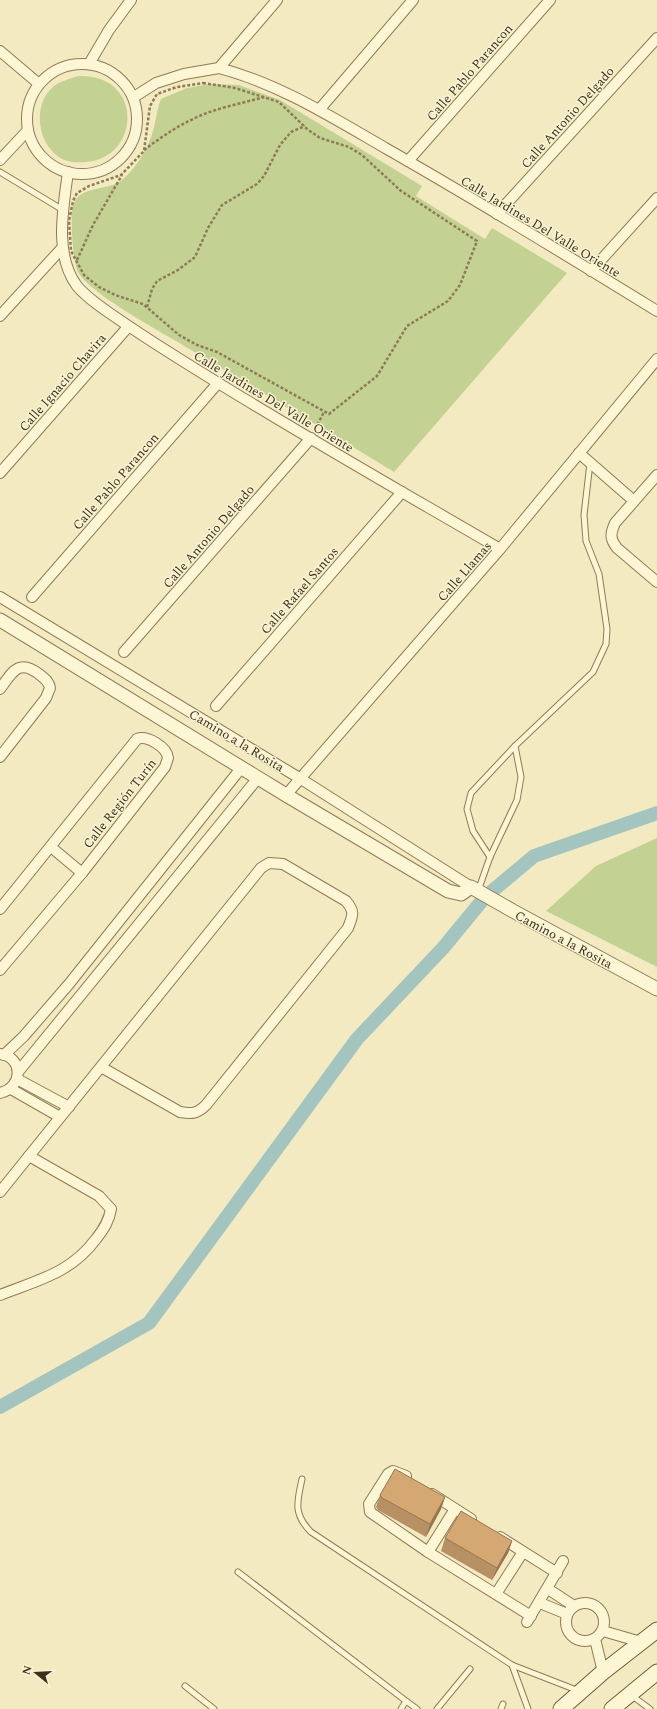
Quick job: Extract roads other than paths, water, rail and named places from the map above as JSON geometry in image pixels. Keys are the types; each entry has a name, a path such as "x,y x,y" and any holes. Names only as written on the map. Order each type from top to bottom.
{"main road":[{"path":"561,1709 603,1672 657,1630"},
{"path":"612,1709 657,1672"}],"street":[{"path":"89,64 109,30 131,0"},
{"path":"134,97 156,83 184,74 219,68 277,0"},
{"path":"319,110 413,0"},
{"name":"Calle Pablo Parancon","path":"408,161 550,0"},
{"name":"Calle Antonio Delgado","path":"497,214 657,38"},
{"path":"0,51 39,84"},
{"path":"75,64 89,64 103,67 116,74 134,97 138,115 136,132 129,148 118,162 103,170 86,174 68,172 52,165 41,156 33,144 28,130 27,114 31,98 39,84 49,74 75,64"},
{"name":"Calle Jardines Del Valle Oriente","path":"219,68 244,74 272,86 319,110 408,161 657,311"},
{"path":"0,160 28,130"},
{"name":"Calle Jardines Del Valle Oriente","path":"68,172 63,210 62,248 69,272 77,286 88,298 128,327 218,383 500,549"},
{"path":"591,271 657,198"},
{"path":"0,316 62,248"},
{"name":"Calle Ignacio Chavira","path":"0,473 128,327"},
{"name":"Calle Llamas","path":"286,795 500,549 657,359"},
{"name":"Calle Pablo Parancon","path":"32,597 218,383"},
{"name":"Calle Antonio Delgado","path":"124,652 310,438"},
{"path":"579,453 634,502"},
{"path":"657,475 614,523 611,533 612,542 657,582"},
{"name":"Calle Rafael Santos","path":"216,706 402,492"},
{"name":"Camino a la Rosita","path":"0,597 301,779 479,891 657,989"},
{"name":"Camino a la Rosita","path":"0,620 286,795 448,891 461,894 479,891"},
{"path":"0,689 13,672 19,667 25,666 32,669 46,680 50,688 46,698 0,757"},
{"name":"Calle Región Turín","path":"0,909 137,739 141,737 149,739 165,751 168,758 165,767 82,873 0,970"},
{"path":"2,1055 24,1036 64,990 242,767"},
{"path":"0,1093 11,1089 18,1075 258,778"},
{"path":"51,847 82,873"},
{"path":"0,1192 69,1107 101,1067 262,868 269,862 283,864 346,901 352,909 352,917 348,928 200,1112 192,1114 180,1112 101,1067"},
{"path":"122,916 136,928"},
{"path":"2,1055 11,1058 16,1065 18,1075 69,1107"},
{"path":"11,1089 60,1118"},
{"path":"0,1295 62,1270 76,1262 87,1252 109,1218 111,1209 99,1196 29,1156"},
{"path":"480,1525 402,1474 393,1471 388,1474 368,1508 374,1516 428,1552 496,1594 529,1619 540,1603 563,1561"},
{"path":"428,1552 455,1509"},
{"path":"492,1533 557,1573"},
{"path":"496,1594 523,1552"},
{"path":"548,1589 574,1606"},
{"path":"540,1603 567,1614"},
{"path":"585,1603 596,1606 603,1614 603,1631 595,1639 585,1642 579,1641 570,1635 566,1625 567,1614 574,1606 585,1603"},
{"path":"603,1631 641,1642"},
{"path":"595,1639 603,1672"}],"lane":[{"path":"0,172 63,210"},
{"path":"490,858 473,831 467,809 471,793 515,746 593,672 606,644 607,629 599,574 586,541 584,515 590,463"},
{"path":"479,891 490,858 517,800 521,777 515,746"},
{"path":"302,1479 297,1511 302,1523 311,1532 512,1665 580,1691"},
{"path":"238,1572 417,1709"},
{"path":"512,1665 528,1709"},
{"path":"437,1709 470,1669"},
{"path":"185,1686 214,1709"},
{"path":"629,1694 650,1709"},
{"path":"401,1709 406,1701"}],"waterway":[{"path":"0,1407 149,1323 357,1039 443,948 485,897 534,856 657,813"}]}
